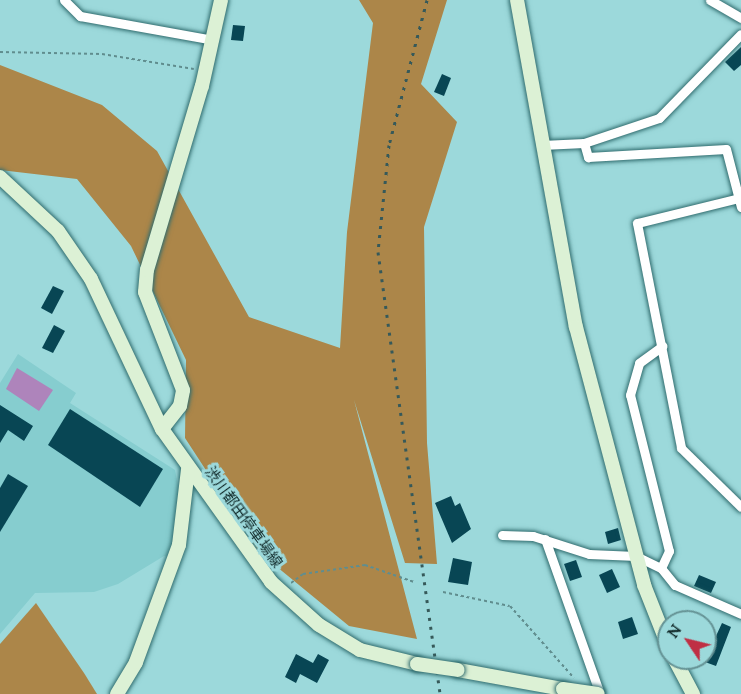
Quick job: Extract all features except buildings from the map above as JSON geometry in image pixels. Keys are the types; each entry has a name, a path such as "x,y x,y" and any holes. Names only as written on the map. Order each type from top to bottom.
{"street":[{"path":"64,0 80,16 213,40"},
{"path":"162,429 180,406 183,390 145,292 147,270 206,71 221,0"},
{"path":"517,0 576,327 636,556 657,615"},
{"path":"710,0 741,18"},
{"path":"542,145 584,143 632,130 669,111 741,34"},
{"path":"584,143 588,157 726,148 740,203 637,224 681,448 741,507"},
{"name":"渋川都田停車場線","path":"0,177 58,231 92,279 162,429 188,469 271,582 320,625 360,650 417,664 599,694"},
{"path":"661,568 669,551 630,395 639,363 662,346"},
{"path":"117,694 136,662 179,545 188,469"},
{"path":"502,535 545,539 588,554 636,556 661,568 675,585 741,614"},
{"path":"545,539 599,694"},
{"path":"680,670 693,694"}],"path":[{"path":"0,52 102,54 206,71"},
{"path":"271,582 290,584 303,574 364,565 414,582"},
{"path":"443,592 510,606 576,681"}],"shaded area":[{"path":"359,0 447,0 421,84 457,122 424,227 427,443 437,564 405,563 354,400 417,639 349,626 260,553 185,438 186,360 131,246 77,179 0,170 0,65 102,105 157,151 249,317 340,348 347,232 373,23"},
{"path":"18,354 76,393 70,403 175,470 179,491 174,558 164,556 118,584 94,592 35,593 0,634 0,383"},
{"path":"17,368 53,390 39,411 6,389"},
{"path":"36,603 97,694 0,694 0,644"}],"railway":[{"path":"427,0 389,145 378,252 440,694"}]}
